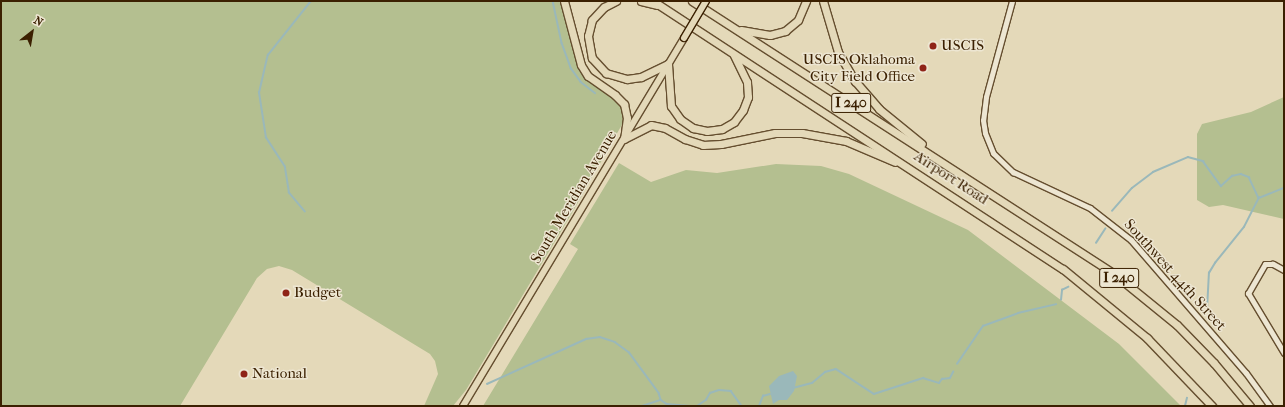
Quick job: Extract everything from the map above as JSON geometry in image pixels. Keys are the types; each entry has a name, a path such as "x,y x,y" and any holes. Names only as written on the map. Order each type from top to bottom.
{"highway":[{"path":"564,1 581,65 588,76 624,104 627,118 624,138"},
{"path":"616,1 598,13 589,28 588,44 596,64 612,76 627,80 641,77 668,64 669,98 675,114 693,128 715,131 728,126 739,117 748,97 745,73 733,53"},
{"path":"641,1 661,6"},
{"name":"Airport Road","path":"653,1 1036,249 1088,287 1147,338 1212,406"},
{"name":"Airport Road","path":"692,1 966,177 1112,273 1154,306 1198,345 1250,406"},
{"path":"735,29 762,35 778,34 798,20 806,1"},
{"path":"823,1 838,52 866,95 901,128 966,177"},
{"path":"624,138 651,125 665,128 684,139 703,145 721,144 775,133 817,134 862,146 917,172"}],"main road":[{"name":"South Meridian Avenue","path":"463,406 706,1"}],"street":[{"name":"Southwest 44th Street","path":"1012,1 986,97 983,120 985,133 993,153 1013,172 1090,208 1130,240 1246,373 1270,406"},
{"path":"1284,270 1273,264 1265,264 1260,270 1248,293 1284,353"}],"green space":[{"path":"1,1 562,1 579,67 622,105 624,121 572,213 466,390 453,406 424,406 438,374 435,361 430,354 292,270 279,266 267,269 257,278 180,406 1,406"},
{"path":"1284,97 1284,219 1223,205 1209,207 1197,200 1197,134 1202,124 1251,112"},
{"path":"619,163 651,182 686,170 717,173 776,164 821,166 849,174 968,230 1119,344 1181,406 483,406 578,249 570,244"}],"water":[{"path":"793,371 797,376 794,391 787,400 779,400 773,404 769,386 779,376"}],"waterway":[{"path":"305,212 289,193 285,167 266,138 259,93 268,55 311,1"},
{"path":"553,1 562,43 571,68 581,82 595,93"},
{"path":"1112,211 1132,188 1153,172 1188,157 1203,161 1221,186 1232,176 1241,174 1249,177 1259,198"},
{"path":"1207,310 1209,273 1215,263 1244,227 1259,198 1284,188"},
{"path":"1096,243 1105,229"},
{"path":"1061,300 1062,290 1068,287"},
{"path":"957,364 983,326 1018,313 1056,304"},
{"path":"487,384 586,339 600,337 615,342 629,352 659,393 661,400"},
{"path":"793,388 812,383 825,372 836,369 874,394 923,378 939,383 942,379 950,378 953,372"},
{"path":"697,406 706,400 710,393 719,390 731,391 742,406"},
{"path":"759,406 763,396 770,394"},
{"path":"1185,406 1187,398"},
{"path":"642,406 661,400 667,404 690,406"}],"place":[{"name":"USCIS","path":"933,46"},
{"name":"USCIS Oklahoma City Field Office","path":"923,68"},
{"name":"Budget","path":"286,293"},
{"name":"National","path":"244,374"}]}
